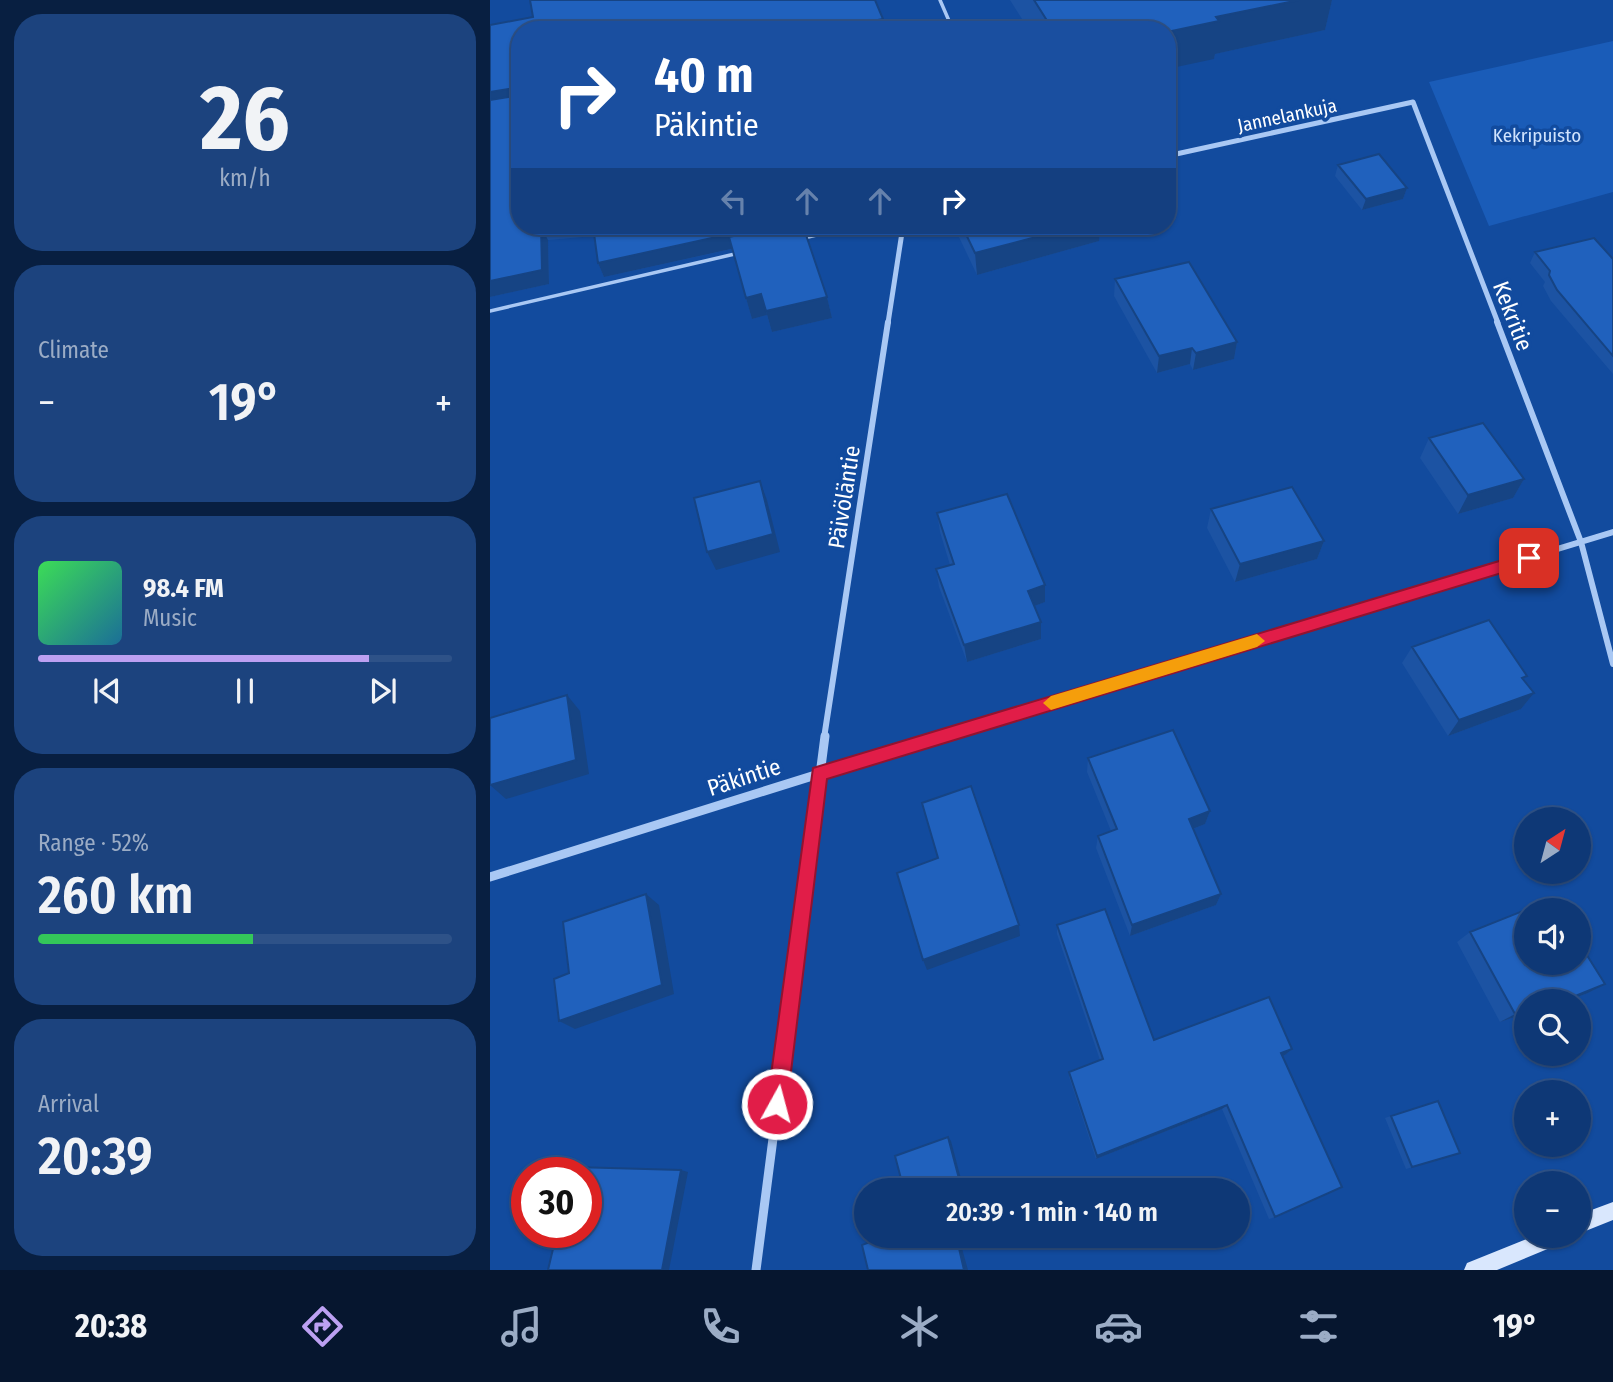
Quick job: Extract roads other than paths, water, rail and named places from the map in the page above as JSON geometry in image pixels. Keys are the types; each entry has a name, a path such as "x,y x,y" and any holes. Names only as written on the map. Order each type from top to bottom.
{"street":[{"name":"Jannelankuja","path":"1176,154 1413,102"},
{"name":"Kekritie","path":"1413,102 1581,542 1613,664"},
{"name":"Päivöläntie","path":"756,1270 819,773 902,235"},
{"name":"Päkintie","path":"490,877 819,773 1613,532"},
{"path":"1591,1220 1613,1211"},
{"path":"1474,1270 1526,1248"}],"lane":[{"path":"940,0 949,21"},
{"path":"788,241 814,235"},
{"path":"490,311 748,251"}],"park label":[{"name":"Kekripuisto","path":"1537,135"}]}
